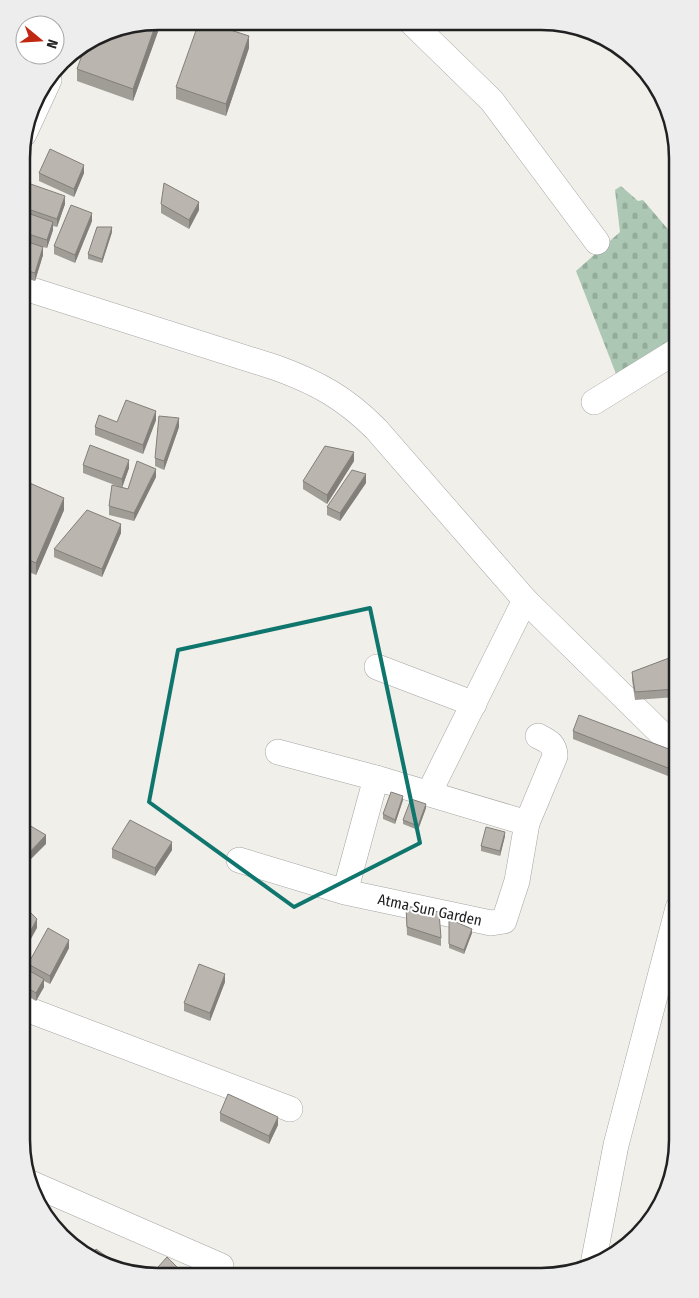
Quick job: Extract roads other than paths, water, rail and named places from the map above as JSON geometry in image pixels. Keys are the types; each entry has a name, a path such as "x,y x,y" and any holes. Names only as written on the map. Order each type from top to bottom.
{"street":[{"path":"419,30 492,101 597,242"},
{"path":"30,290 277,368 310,380 338,396 356,409 376,429 525,600 669,741"},
{"path":"594,402 669,356"},
{"path":"429,793 525,600"},
{"path":"377,667 474,704"},
{"name":"Atma Sun Garden","path":"239,860 345,892 490,923 504,921 517,881 527,823 555,756 556,749 552,743 538,736"},
{"path":"278,752 429,793 527,823"},
{"path":"345,892 376,778"},
{"path":"594,1256 616,1145 669,942"},
{"path":"30,1010 290,1108"},
{"path":"39,1187 220,1266"}]}
